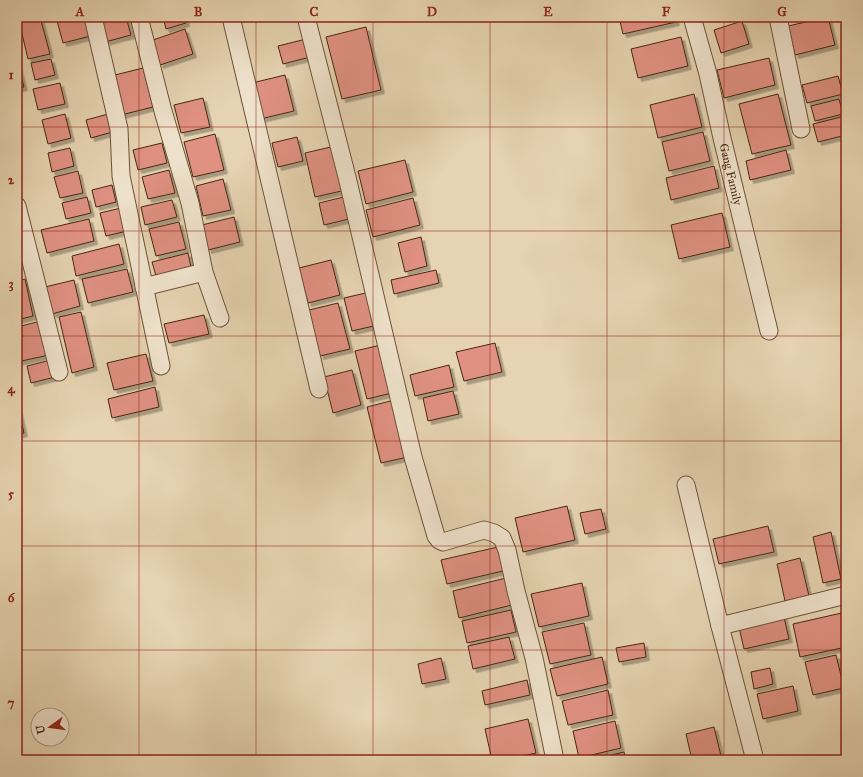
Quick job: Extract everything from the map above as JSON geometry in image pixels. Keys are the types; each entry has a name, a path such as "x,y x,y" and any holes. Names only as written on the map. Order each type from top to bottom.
{"street":[{"path":"93,17 119,130 121,176 162,366"},
{"path":"139,17 161,104 190,203 204,272 220,318"},
{"path":"231,17 319,389"},
{"path":"306,17 347,177 413,457 436,536 443,542 484,530 494,533 502,538 507,550 510,567 534,658 555,760"},
{"name":"Gang Family","path":"692,17 708,74 769,331"},
{"path":"778,17 801,129"},
{"path":"17,206 59,372"},
{"path":"144,287 204,272"},
{"path":"686,485 720,626 755,760"},
{"path":"720,626 846,595"}],"building":[{"path":"18,17 40,17 50,54 28,59"},
{"path":"56,17 86,17 91,36 63,43"},
{"path":"99,17 126,17 131,35 105,42"},
{"path":"163,17 185,17 186,23 166,29"},
{"path":"619,17 675,17 676,22 623,34"},
{"path":"828,17 835,45 795,55 788,26"},
{"path":"742,21 749,44 721,53 714,30"},
{"path":"366,27 381,90 342,99 326,37"},
{"path":"185,29 193,54 160,65 153,40"},
{"path":"681,37 688,66 638,78 631,49"},
{"path":"306,39 310,57 283,64 278,46"},
{"path":"769,58 775,85 724,98 717,70"},
{"path":"51,59 55,75 35,80 31,63"},
{"path":"17,61 24,87 17,89"},
{"path":"143,68 153,107 121,115 111,76"},
{"path":"285,75 294,111 260,119 252,83"},
{"path":"838,76 843,94 807,103 802,85"},
{"path":"60,83 65,104 38,110 33,89"},
{"path":"694,94 702,127 658,138 650,105"},
{"path":"778,94 791,145 752,154 739,104"},
{"path":"203,98 210,127 181,133 174,105"},
{"path":"839,99 843,114 815,121 811,106"},
{"path":"112,113 116,131 91,138 86,120"},
{"path":"65,114 71,138 48,144 42,120"},
{"path":"845,116 846,135 818,142 813,124"},
{"path":"703,132 710,161 669,171 662,142"},
{"path":"215,134 224,170 193,177 184,142"},
{"path":"297,137 303,161 278,167 272,143"},
{"path":"162,143 167,163 138,170 133,150"},
{"path":"335,146 346,190 315,197 305,153"},
{"path":"70,148 74,166 52,172 48,153"},
{"path":"786,150 791,170 750,180 746,161"},
{"path":"405,160 413,192 366,204 358,171"},
{"path":"714,166 719,188 671,200 666,178"},
{"path":"169,170 175,193 148,199 142,177"},
{"path":"78,171 83,193 60,198 54,177"},
{"path":"223,179 231,210 203,216 196,186"},
{"path":"112,185 116,202 96,207 92,190"},
{"path":"348,196 353,218 324,225 319,203"},
{"path":"87,197 91,213 66,219 62,203"},
{"path":"413,198 420,225 373,237 366,210"},
{"path":"172,200 177,217 145,225 141,207"},
{"path":"121,208 127,231 106,236 100,213"},
{"path":"722,213 730,247 679,259 671,225"},
{"path":"234,217 240,242 208,250 202,225"},
{"path":"89,219 94,241 47,253 41,230"},
{"path":"179,222 186,249 156,256 149,229"},
{"path":"421,237 427,266 405,272 398,243"},
{"path":"119,244 124,264 76,276 72,256"},
{"path":"188,253 191,267 156,276 152,262"},
{"path":"331,260 340,295 308,303 299,268"},
{"path":"127,269 133,292 88,303 82,279"},
{"path":"436,270 439,283 394,294 391,280"},
{"path":"25,279 33,316 17,320 17,281"},
{"path":"74,280 80,306 52,314 45,287"},
{"path":"370,292 378,325 352,331 344,298"},
{"path":"338,303 350,349 320,356 309,310"},
{"path":"81,312 94,367 72,373 59,317"},
{"path":"204,315 209,334 169,343 164,324"},
{"path":"41,321 49,355 17,362 17,327"},
{"path":"495,343 502,372 464,381 456,352"},
{"path":"381,345 392,393 367,399 355,351"},
{"path":"146,354 153,381 114,390 107,363"},
{"path":"51,360 55,377 31,383 27,366"},
{"path":"449,365 454,387 415,396 410,375"},
{"path":"352,370 361,405 333,413 324,377"},
{"path":"155,387 159,407 112,418 108,399"},
{"path":"453,391 459,414 428,421 423,398"},
{"path":"394,400 408,457 381,463 367,407"},
{"path":"17,403 24,433 17,435"},
{"path":"567,506 575,540 523,552 515,518"},
{"path":"601,509 606,529 585,534 580,513"},
{"path":"768,526 774,552 719,564 713,539"},
{"path":"831,532 841,579 823,583 813,537"},
{"path":"498,547 503,571 447,584 441,560"},
{"path":"800,558 809,596 785,601 777,564"},
{"path":"506,578 512,605 459,618 453,591"},
{"path":"582,583 589,616 539,627 531,594"},
{"path":"511,610 516,632 467,643 462,621"},
{"path":"846,612 846,647 800,657 793,624"},
{"path":"783,613 789,639 744,649 738,623"},
{"path":"584,623 591,655 550,664 542,632"},
{"path":"509,637 515,659 473,669 468,646"},
{"path":"644,643 646,657 619,662 616,648"},
{"path":"836,655 844,688 813,695 805,662"},
{"path":"602,657 608,684 557,696 550,669"},
{"path":"441,658 446,679 422,684 418,664"},
{"path":"770,668 773,684 754,689 751,672"},
{"path":"527,680 530,695 485,705 482,691"},
{"path":"793,686 798,711 763,719 757,694"},
{"path":"608,690 613,715 568,725 562,701"},
{"path":"528,719 536,753 505,760 492,760 485,729"},
{"path":"615,721 621,748 579,758 573,731"},
{"path":"714,727 721,756 703,760 692,760 686,734"},
{"path":"624,752 626,760 590,760"}]}
